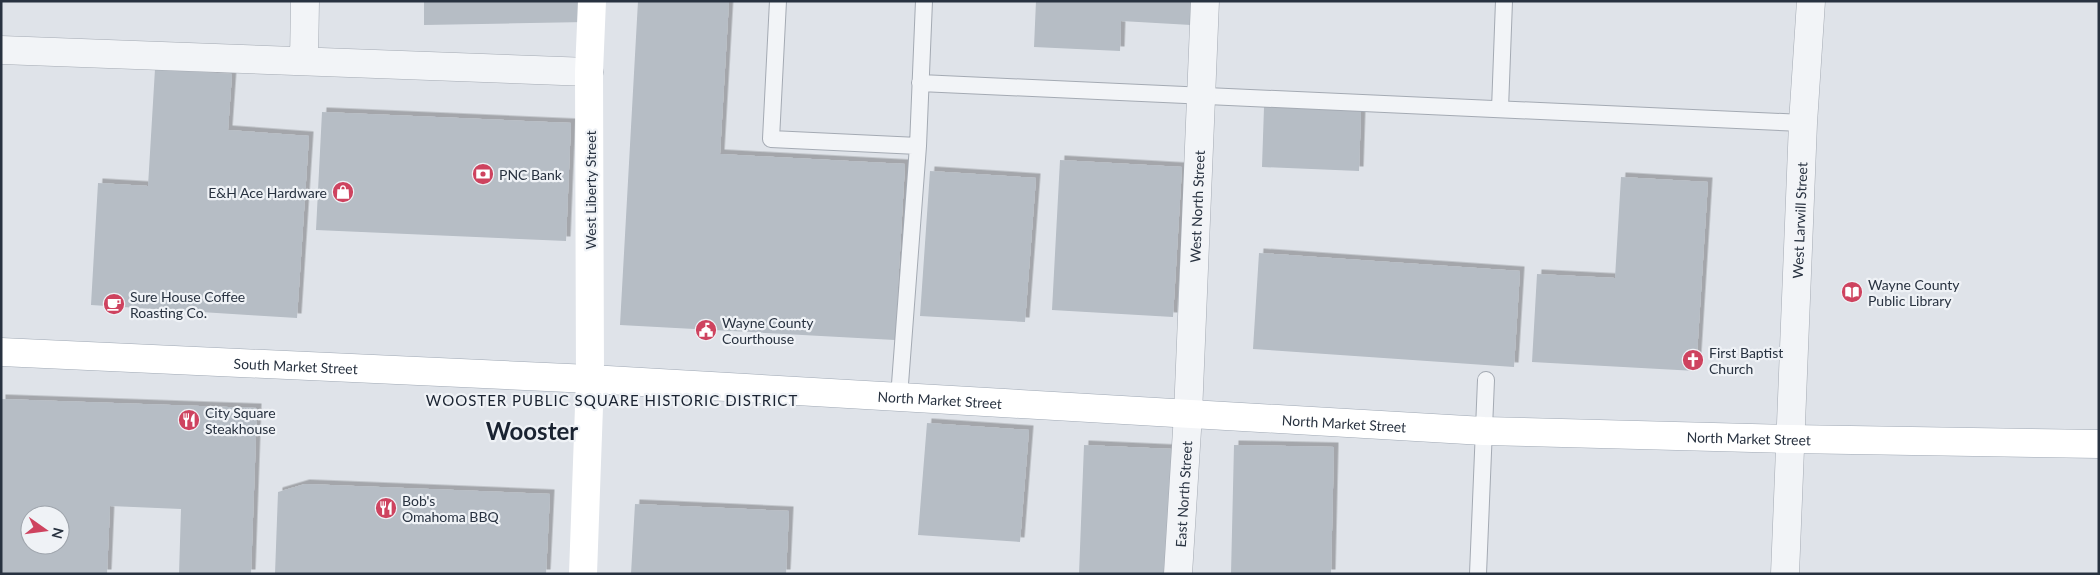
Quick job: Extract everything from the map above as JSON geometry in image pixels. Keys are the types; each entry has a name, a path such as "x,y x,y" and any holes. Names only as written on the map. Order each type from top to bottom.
{"main road":[{"name":"West Liberty Street","path":"583,574 590,379 589,72 592,1"},
{"name":"South Market Street","path":"1,352 590,379"},
{"name":"North Market Street","path":"590,379 1484,431 1790,439 2099,444"}],"street":[{"path":"304,61 305,1"},
{"name":"West North Street","path":"1188,414 1205,1"},
{"name":"West Larwill Street","path":"1786,574 1803,123 1811,1"},
{"path":"1,50 589,72"},
{"name":"East North Street","path":"1178,574 1188,414"}],"lane":[{"path":"778,1 772,139 918,146"},
{"path":"899,397 918,146 924,1"},
{"path":"1500,109 1504,1"},
{"path":"920,83 1803,123"},
{"path":"1478,574 1486,380"}],"building":[{"path":"424,1 588,1 587,22 424,25"},
{"path":"638,1 729,1 720,154 905,164 895,340 620,325"},
{"path":"1036,1 1192,1 1191,25 1121,21 1120,51 1034,47"},
{"path":"155,69 232,74 228,130 309,136 297,318 91,305 98,183 148,186"},
{"path":"1264,107 1361,111 1359,171 1262,167"},
{"path":"322,112 571,123 566,241 316,230"},
{"path":"1060,160 1182,167 1173,317 1052,310"},
{"path":"930,171 1036,178 1025,322 920,316"},
{"path":"1621,177 1708,182 1696,371 1532,362 1537,274 1615,278"},
{"path":"1259,253 1520,271 1514,367 1253,349"},
{"path":"1,399 257,408 251,574 179,574 181,509 110,506 107,574 1,574"},
{"path":"927,423 1029,430 1020,542 918,535"},
{"path":"1084,445 1172,449 1167,574 1079,574"},
{"path":"1234,445 1334,447 1331,574 1231,574"},
{"path":"305,484 550,494 546,574 275,574 278,492"},
{"path":"635,504 789,511 786,574 631,574"}],"place":[{"name":"PNC Bank","path":"483,174"},
{"name":"E&H Ace Hardware","path":"343,192"},
{"name":"Wayne County Public Library","path":"1852,292"},
{"name":"Sure House Coffee Roasting Co.","path":"114,304"},
{"name":"Wayne County Courthouse","path":"706,330"},
{"name":"First Baptist Church","path":"1693,360"},
{"name":"City Square Steakhouse","path":"189,420"},
{"name":"Bob's Omahoma BBQ","path":"386,508"}],"district":[{"name":"WOOSTER PUBLIC SQUARE HISTORIC DISTRICT","path":"612,400"},
{"name":"Wooster","path":"532,430"}]}
